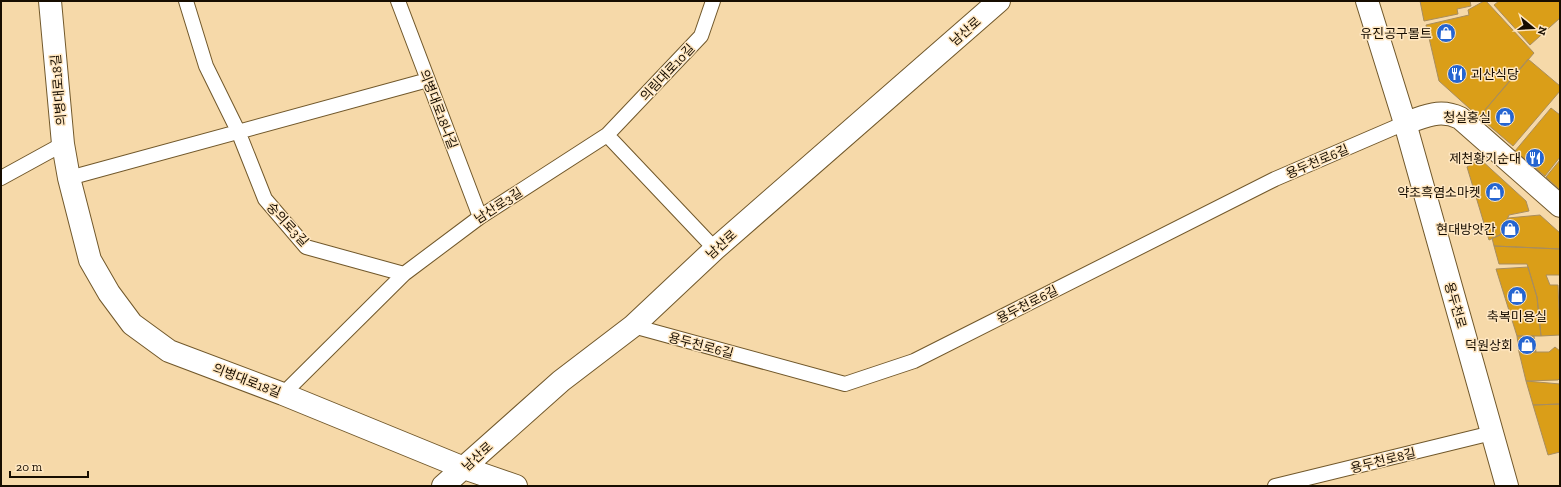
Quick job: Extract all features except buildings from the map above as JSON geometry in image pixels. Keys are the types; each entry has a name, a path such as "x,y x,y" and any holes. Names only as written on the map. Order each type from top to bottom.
{"street":[{"name":"의병대로18길","path":"50,1 63,144 69,178 90,260 109,293 132,324 169,351 283,394 464,468 516,486"},
{"name":"남산로","path":"443,486 561,381 633,326 715,249 999,1"},
{"name":"용두천로","path":"1367,1 1405,123 1507,486"},
{"path":"1405,123 1438,113 1449,114 1460,118 1560,206"}],"lane":[{"name":"숭의로3길","path":"186,1 206,66 238,131 265,199 306,247 404,274"},
{"name":"의병대로18나길","path":"398,1 480,217"},
{"name":"의림대로10길","path":"607,135 701,36 712,1"},
{"path":"69,178 428,80"},
{"name":"용두천로6길","path":"633,326 845,384 914,361 1275,179 1405,123"},
{"path":"607,135 715,249"},
{"name":"남산로3길","path":"283,394 404,274 480,217 607,135"},
{"path":"1,178 63,144"},
{"name":"용두천로8길","path":"1274,486 1492,433"}],"place":[{"name":"유진공구볼트","path":"1446,33"},
{"name":"괴산식당","path":"1457,74"},
{"name":"청실홍실","path":"1505,117"},
{"name":"제천황기순대","path":"1535,158"},
{"name":"약초흑염소마켓","path":"1495,192"},
{"name":"현대방앗간","path":"1510,229"},
{"name":"축복미용실","path":"1517,296"},
{"name":"덕원상회","path":"1527,345"}]}
